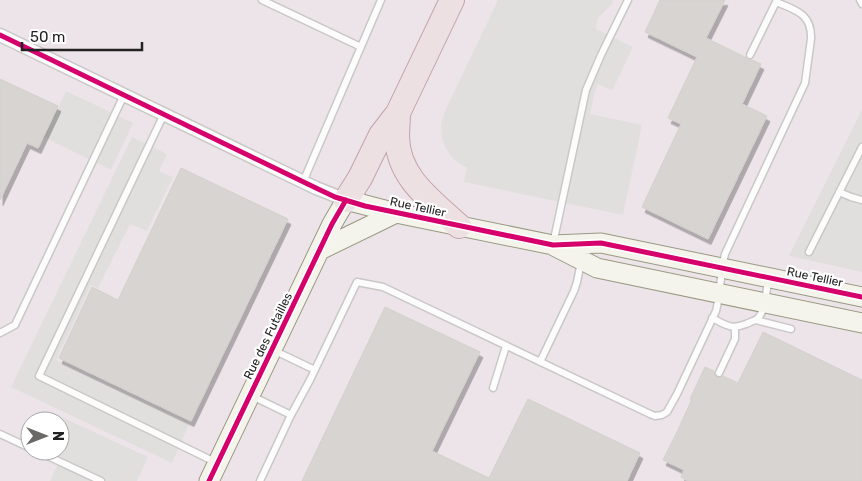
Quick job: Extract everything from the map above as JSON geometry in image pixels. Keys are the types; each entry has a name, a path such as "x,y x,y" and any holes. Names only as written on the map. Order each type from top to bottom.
{"highway":[{"path":"346,200 360,178 381,135 398,113 452,0"},
{"path":"398,113 398,143 403,164 419,189 459,226"}],"street":[{"name":"Rue Tellier","path":"0,35 303,182 346,200 584,252 597,268 862,323"},
{"name":"Rue des Futailles","path":"209,481 332,224 346,200"},
{"path":"320,250 396,212"},
{"name":"Rue Tellier","path":"584,252 601,243 862,297"}],"lane":[{"path":"262,0 361,47"},
{"path":"303,182 381,0"},
{"path":"553,245 586,90 628,0"},
{"path":"860,0 862,4"},
{"path":"260,481 357,282 383,287 650,414 655,416 667,412 716,311 720,293 721,268 725,254 807,78 811,39 809,23 800,12 777,1 750,54"},
{"path":"0,333 16,325 124,95"},
{"path":"164,114 39,376 218,464"},
{"path":"809,252 862,147"},
{"path":"839,192 862,200"},
{"path":"540,362 574,291 584,252"},
{"path":"712,318 728,326 735,327 740,327 756,320 764,303 768,277"},
{"path":"756,320 792,329"},
{"path":"719,373 735,338 735,327"},
{"path":"493,388 506,346"},
{"path":"272,350 315,370"},
{"path":"251,395 291,415"},
{"path":"0,434 20,443"},
{"path":"58,461 101,481"}],"shaded area":[{"path":"0,0 862,0 862,481 0,481"},
{"path":"498,0 613,0 612,4 598,18 596,29 633,47 612,91 598,84 590,114 642,125 623,215 464,182 467,168 454,160 446,149 442,138 441,124 445,111"},
{"path":"66,91 133,123 111,170 44,137"},
{"path":"862,110 862,272 789,256"},
{"path":"132,137 167,154 159,171 173,177 147,231 130,224 98,288 91,285 56,360 189,424 172,463 70,415 70,411 62,411 11,387"},
{"path":"70,421 148,457 137,481 50,481 59,461 70,461"}],"building":[{"path":"660,0 725,0 706,38 748,60 761,64 742,104 767,116 708,239 642,207 681,124 668,118 697,57 645,32"},
{"path":"0,79 58,106 38,148 27,143 0,200"},
{"path":"181,168 288,219 191,421 59,358 92,287 118,300"},
{"path":"385,307 480,352 432,451 489,478 528,399 640,453 627,481 302,481"},
{"path":"763,332 862,380 862,481 688,481 681,477 684,470 663,460 705,367 714,371 717,378 723,376 738,383"}],"cycle path":[{"path":"0,35 335,197 365,206 553,245 601,243 862,297"},
{"path":"209,481 332,224 346,200"}]}
